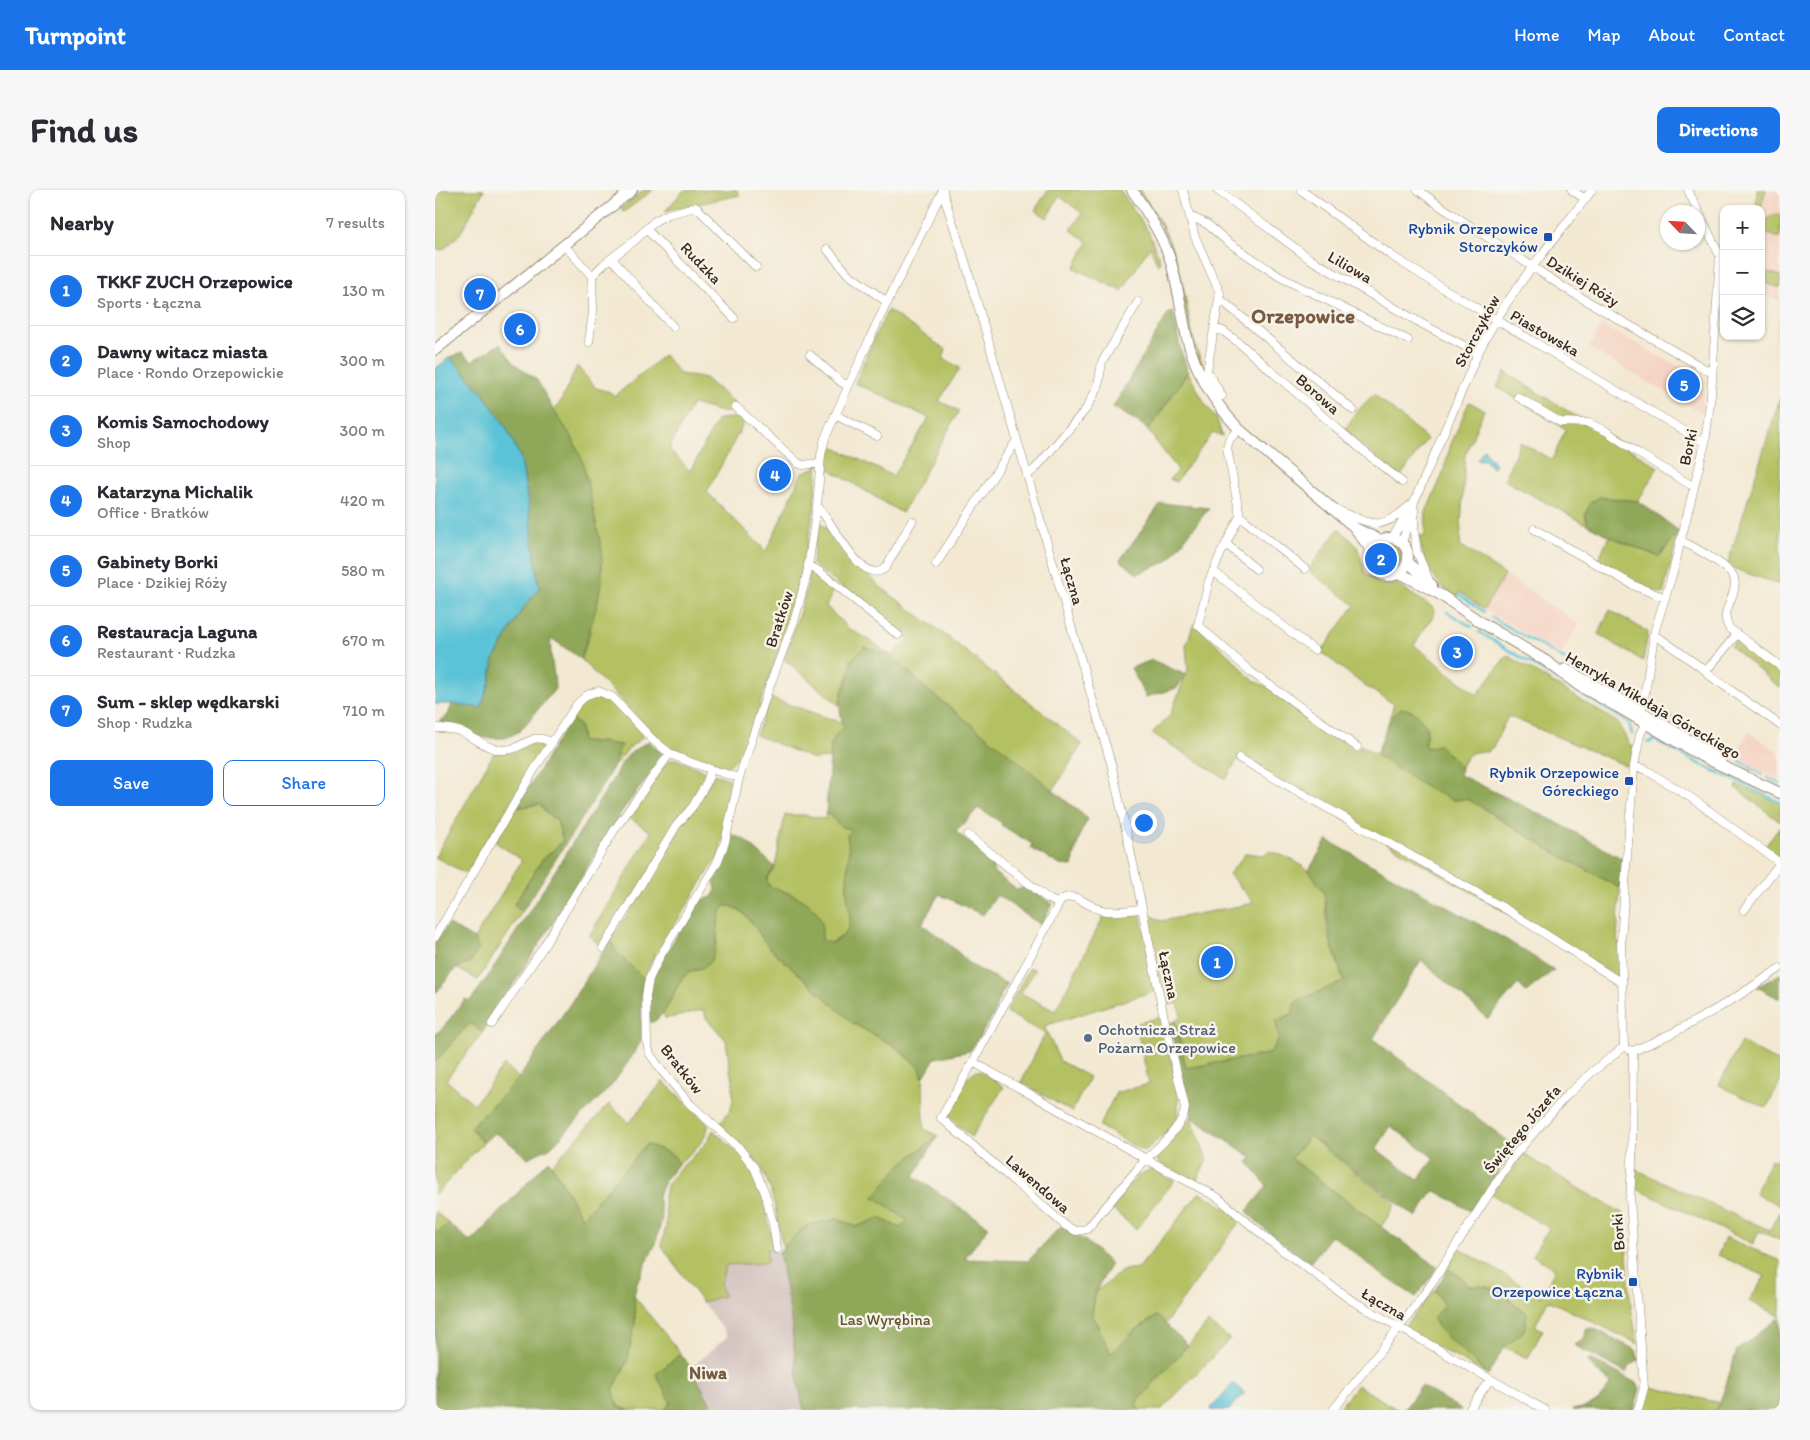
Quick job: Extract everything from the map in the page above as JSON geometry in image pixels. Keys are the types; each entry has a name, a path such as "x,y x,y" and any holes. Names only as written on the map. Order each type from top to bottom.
{"main road":[{"path":"435,350 632,190"},
{"path":"1132,190 1156,227 1167,251 1175,277 1187,338 1199,373 1217,403 1239,429 1354,527 1380,540 1392,538 1403,543 1408,552 1408,562 1400,573 1389,576 1378,573 1371,564 1371,550 1380,540"},
{"path":"1354,527 1371,550"},
{"name":"Henryka Mikołaja Góreckiego","path":"1408,562 1441,595"},
{"name":"Henryka Mikołaja Góreckiego","path":"1400,573 1441,595 1482,623 1546,661 1586,680 1643,717 1703,747 1745,776 1780,793"}],"street":[{"name":"Bratków","path":"777,1249 769,1207 762,1183 754,1167 739,1148 699,1112 671,1083 651,1054 647,1043 645,1014 647,989 649,979 659,958 717,863 725,842 739,778 767,693 795,618 808,565 825,438 887,302 942,190"},
{"name":"Łączna","path":"942,190 963,255 1111,767 1134,868 1141,909 1185,1111 1180,1123 1146,1159 1217,1197 1271,1242 1351,1300 1545,1410"},
{"path":"1183,190 1195,237 1218,287 1219,299 1207,371 1222,396"},
{"name":"Liliowa","path":"1217,190 1310,259 1424,325 1478,353"},
{"name":"Piastowska","path":"1301,190 1392,256 1441,287 1705,444"},
{"name":"Dzikiej Róży","path":"1418,190 1602,310 1712,373"},
{"path":"1572,190 1585,200"},
{"name":"Storczyków","path":"1392,538 1414,502 1478,353 1496,320 1533,266 1592,190"},
{"name":"Borki","path":"1624,1047 1621,941 1634,766 1643,717 1653,636 1665,598 1705,444 1712,373 1720,256 1688,190"},
{"path":"592,276 663,216 696,207 757,267"},
{"path":"1190,216 1207,224 1228,242 1280,277 1408,340"},
{"name":"Rudzka","path":"646,229 734,318"},
{"path":"564,245 592,276 593,311 589,342"},
{"path":"827,249 848,274 887,302"},
{"path":"612,259 673,327"},
{"name":"Borowa","path":"1219,299 1353,410"},
{"path":"1027,475 1035,469 1086,409 1098,387 1102,362 1138,302"},
{"name":"Borowa","path":"1215,328 1223,330 1238,342 1361,450 1402,482"},
{"path":"810,356 848,386"},
{"path":"1518,397 1560,422 1588,423 1606,431 1694,487"},
{"path":"736,407 798,463 803,465 821,463"},
{"path":"835,415 877,436"},
{"path":"1239,429 1229,441 1227,448 1240,516 1213,570 1198,624 1251,672 1357,747"},
{"path":"936,564 1017,440"},
{"path":"1327,505 1357,520 1375,523 1389,521 1397,517 1414,502"},
{"path":"1414,502 1414,532 1417,552 1431,584"},
{"name":"Storczyków","path":"1403,543 1414,502"},
{"path":"817,506 822,510 831,528 858,562 873,573 879,573 886,567 912,521"},
{"path":"1240,516 1305,569"},
{"path":"1534,529 1635,586 1665,598"},
{"path":"1680,542 1689,544 1733,574 1734,586 1725,620 1729,627 1737,634 1780,666"},
{"path":"1226,544 1256,569"},
{"path":"808,565 820,572 898,635"},
{"path":"1213,570 1314,650"},
{"path":"1706,671 1737,634"},
{"path":"1653,636 1661,638 1709,675 1780,725"},
{"path":"435,937 552,742 581,699 592,692 598,691 607,694 617,701 653,740 670,753 711,770 739,778"},
{"path":"435,728 458,731 501,750 515,748 536,738 543,737 552,742"},
{"path":"492,1024 544,946 615,829 670,753"},
{"path":"1239,758 1509,910 1622,983"},
{"path":"1634,766 1646,770 1693,799 1780,864 1745,910"},
{"path":"603,948 677,826 693,806 706,784 711,770"},
{"path":"968,835 1047,898 1059,904 1064,898 1069,896 1075,897 1100,910 1141,909"},
{"name":"Lawendowa","path":"1059,904 941,1118 1070,1229 1080,1231 1092,1226 1146,1159"},
{"path":"1624,1047 1633,1051 1682,1030 1752,988 1780,968"},
{"name":"Świętego Józefa","path":"1333,1410 1399,1328 1432,1283 1512,1158 1566,1096 1624,1047"},
{"name":"Borki","path":"1633,1051 1630,1199 1645,1388 1637,1410"},
{"path":"973,1062 1146,1159"},
{"path":"1469,1410 1490,1379"}],"shaded area":[{"path":"1757,190 1780,190 1780,305 1778,300 1765,295 1765,205 1756,205"},
{"path":"1780,312 1780,354 1775,335"},
{"path":"1601,325 1697,376 1704,389 1702,413 1589,348"},
{"path":"1505,575 1579,624 1561,655 1484,609"},
{"path":"1749,732 1780,753 1780,782 1733,757"},
{"path":"767,1249 779,1252 790,1312 799,1389 804,1410 714,1410 691,1368 728,1336 702,1302 723,1296 720,1284 726,1265 766,1263"}],"green space":[{"path":"435,190 484,190 460,234 443,250 435,249"},
{"path":"644,190 653,190 624,212 621,208"},
{"path":"684,190 737,190 740,195 665,211"},
{"path":"1048,190 1120,190 1148,231 1161,263 1158,265 1150,246 1122,291 1074,268 1088,242 1071,230 1082,213 1059,196 1047,218 1035,210"},
{"path":"1138,190 1155,214 1165,234 1157,219"},
{"path":"1757,190 1766,190 1761,205 1756,205"},
{"path":"1777,214 1780,215 1780,238 1765,233 1765,221"},
{"path":"1165,234 1173,251 1181,277 1193,336 1202,362 1201,366 1192,337 1175,264"},
{"path":"1765,271 1780,276 1780,288 1765,282"},
{"path":"888,310 946,350 943,359 960,368 939,401 959,411 902,513 829,469 823,481 825,451 829,439 829,445 893,476 929,418 855,383"},
{"path":"1169,312 1173,312 1181,351 1188,372 1148,431 1144,426 1113,407"},
{"path":"500,344 514,363 537,380 554,411 572,437 583,462 602,550 602,578 597,605 581,659 551,638 555,689 520,731 506,738 486,738 439,721 448,715 452,704 481,708 490,681 494,660 521,611 539,588 521,459 506,427 484,395 450,357 462,353 472,361"},
{"path":"664,355 680,374 705,378 734,403 731,411 725,413 692,404 669,449 690,471 718,419 743,417 745,421 707,492 766,551 802,473 818,466 814,510 797,598 744,750 725,770 706,765 666,747 581,659 590,633 554,411 561,401 577,366 596,388 610,392 615,396"},
{"path":"1188,372 1204,402 1217,419 1222,436 1213,432 1176,482 1170,479 1178,470 1148,431"},
{"path":"1505,372 1658,467 1638,501 1600,497 1585,515 1588,525 1504,480 1520,442 1552,460 1566,429 1497,387"},
{"path":"1374,394 1427,439 1400,477 1344,431 1357,411"},
{"path":"1780,398 1780,585 1727,566"},
{"path":"1469,402 1484,410 1465,455 1460,545 1505,575 1484,609 1459,592 1456,599 1441,585 1430,572 1419,536 1425,536 1426,512 1442,476 1451,444"},
{"path":"1600,497 1638,501 1679,531 1659,557 1609,536 1588,525 1585,515 1590,503"},
{"path":"1161,503 1209,508 1168,561 1137,574 1120,560"},
{"path":"819,521 879,586 948,637 1082,744 1053,790 925,688 892,656 909,639 812,564"},
{"path":"1339,528 1357,546 1365,573 1382,585 1396,584 1432,607 1435,613 1414,645 1477,695 1507,655 1617,722 1630,745 1634,746 1629,767 1508,716 1493,747 1487,752 1468,755 1461,767 1442,751 1426,748 1427,728 1394,714 1385,733 1394,704 1365,686 1321,652 1355,605 1309,571"},
{"path":"1679,531 1663,594 1638,585 1597,562 1609,536 1659,557"},
{"path":"1389,544 1398,548 1402,557 1398,566 1389,570 1380,566 1376,557 1380,548"},
{"path":"811,569 836,587 826,606 848,628 892,656 864,647 851,660 850,672 839,705 784,659 804,599"},
{"path":"1610,610 1648,632 1643,661 1598,634"},
{"path":"1194,623 1239,665 1247,675 1273,690 1354,750 1359,749 1361,745 1453,800 1468,799 1552,851 1620,888 1617,941 1620,943 1619,978 1239,757 1226,779 1152,733 1170,715 1188,670 1186,646"},
{"path":"1735,641 1742,642 1780,669 1780,688 1730,646"},
{"path":"864,647 892,656 925,688 1088,819 1080,834 1072,866 1060,865 1030,848 1032,844 978,808 955,831 993,861 993,872 1017,890 1027,886 1052,904 1041,925 997,895 983,915 939,894 922,924 950,945 973,966 1007,984 996,1004 994,1014 970,1051 935,1058 923,1078 920,1068 893,1045 854,1024 769,947 745,915 732,907 725,906 721,911 716,946 708,964 685,975 659,1018 650,1022 649,1017 650,985 655,970 699,901 712,897 716,890 713,876 726,855 731,834 745,840 775,867 767,878 768,885 797,897 816,911 821,921 823,941 832,943 847,931 850,917 847,893 849,849 847,835 852,830 840,826 826,812 831,745 837,733 844,728 840,707 841,699 848,678 851,660"},
{"path":"1152,660 1186,675 1177,688 1146,697 1131,668"},
{"path":"596,694 610,700 644,736 629,748 612,769 620,746 601,742 582,743 580,726 571,718 584,700"},
{"path":"770,698 843,723 844,728 831,745 830,758 813,759 756,735"},
{"path":"1400,708 1413,712 1422,720 1427,728 1426,748 1439,745 1461,767 1460,775 1556,822 1623,859 1620,888 1552,851 1468,799 1453,800 1427,788 1376,755 1389,722"},
{"path":"571,718 580,726 582,742 621,745 612,769 522,912 514,905 542,860 563,841 557,820 548,815 540,804 516,808"},
{"path":"539,741 546,745 467,874 435,857 494,753 512,752"},
{"path":"649,741 661,752 662,759 622,811 483,1032 470,1023 435,1062 435,1034 442,1029 465,999 470,1001 487,978 623,762 630,753"},
{"path":"675,759 707,772 692,805 601,946 589,936 651,832 627,816 668,761"},
{"path":"714,774 729,779 732,782 719,857 651,962 644,979 615,950 610,940 632,908"},
{"path":"1737,785 1780,803 1780,822 1736,788"},
{"path":"540,804 548,815 557,820 563,841 542,860 514,904 522,912 478,980 456,968 470,962 479,949 474,939 522,860 495,842 516,808"},
{"path":"826,812 840,826 852,830 848,835 847,878 850,922 847,931 832,943 823,942 820,918 811,906 797,897 768,885 767,878 775,867 785,815 804,815 826,819"},
{"path":"1780,827 1780,860 1764,848"},
{"path":"1327,840 1507,940 1554,970 1526,992 1518,984 1488,1019 1421,960 1373,1039 1516,1147 1490,1184 1474,1213 1434,1190 1416,1217 1310,1136 1291,1158 1381,1227 1438,1267 1416,1297 1378,1272 1332,1235 1310,1263 1277,1239 1247,1211 1267,1186 1248,1162 1253,1158 1191,1117 1169,1023 1175,1021 1186,1068 1269,1054 1279,1039 1276,1021 1292,1014 1295,1002 1344,981 1331,942 1324,893 1309,870","holes":["1391,1126 1434,1158 1418,1180 1376,1149"]},
{"path":"1268,851 1302,866 1316,878 1321,886 1324,894 1328,933 1344,981 1295,1002 1292,1014 1276,1021 1280,1041 1269,1054 1186,1068 1175,1021 1181,1017 1178,1003 1166,1006 1147,919 1148,914 1161,921 1254,903 1229,874 1246,853 1264,855"},
{"path":"729,905 741,911 754,925 769,947 854,1024 893,1045 920,1068 923,1078 924,1129 938,1136 901,1164 909,1221 900,1228 879,1218 856,1227 838,1219 807,1225 783,1247 773,1199 763,1172 749,1153 719,1124 730,1110 733,1101 733,1080 726,1040 706,1018 704,1010 670,1018 665,1018 663,1013 681,980 688,972 699,970 717,944 719,914 725,906"},
{"path":"1140,911 1155,991 1044,1026 1060,1061 1089,1077 1072,1112 1021,1082 1045,1034 1006,1012 1030,967 1035,970 1021,993 1055,1011 1104,916"},
{"path":"448,924 474,939 479,949 470,962 456,968 435,994 435,943"},
{"path":"610,940 615,950 644,979 642,987 641,1041 635,1052 612,1085 551,1147 528,1158 494,1133 483,1143 471,1127 519,1078 570,1004"},
{"path":"1780,974 1780,999 1757,987"},
{"path":"1161,1017 1176,1086 1178,1112 1176,1120 1167,1132 1146,1150 1141,1150 1099,1126 1117,1091 1149,1084 1136,1024"},
{"path":"470,1023 483,1032 446,1080 474,1104 504,1065 519,1078 471,1127 483,1143 435,1195 435,1062"},
{"path":"1741,1042 1780,1063 1780,1083 1766,1108 1719,1085"},
{"path":"975,1071 981,1071 1004,1087 971,1137 950,1118 952,1106 958,1092"},
{"path":"663,1081 708,1124 702,1141 679,1163 673,1155 647,1144 582,1218 552,1165 609,1104 629,1123"},
{"path":"1191,1117 1207,1160 1196,1181 1159,1163 1156,1156"},
{"path":"713,1130 749,1163 762,1190 774,1251 767,1249 767,1263 726,1265 720,1284 723,1296 702,1302 661,1245 666,1221 664,1196 666,1188 673,1177 704,1145"},
{"name":"Las Wyrębina","path":"938,1136 914,1176 989,1227 964,1259 1028,1261 1061,1226 1087,1242 1111,1264 1095,1292 1092,1314 1111,1354 1134,1331 1157,1316 1188,1345 1136,1403 1139,1410 804,1410 799,1389 790,1312 779,1252 807,1225 838,1219 856,1227 879,1218 900,1228 908,1221 874,1197 901,1164"},
{"path":"1309,1136 1396,1204 1381,1227 1291,1158"},
{"path":"647,1144 673,1155 679,1163 665,1180 658,1196 662,1219 655,1245 638,1280 634,1296 635,1323 627,1362 613,1390 618,1406 628,1410 435,1410 435,1234 449,1224 471,1242 549,1160 582,1218"},
{"path":"1522,1153 1624,1214 1631,1308 1638,1344 1548,1300 1535,1326 1543,1330 1528,1358 1504,1347 1527,1313 1498,1290 1488,1287 1469,1286 1461,1277 1448,1269 1457,1247 1542,1297 1555,1269 1532,1255 1549,1228 1491,1194"},
{"path":"1771,1159 1780,1163 1780,1205 1755,1194"},
{"path":"1635,1169 1770,1230 1780,1210 1780,1240 1759,1231 1753,1244 1635,1188"},
{"path":"1153,1170 1174,1181 1136,1229 1112,1209 1140,1175"},
{"path":"1199,1193 1221,1205 1240,1221 1165,1324 1156,1316 1134,1331 1111,1354 1092,1314 1096,1290 1120,1272 1138,1269"},
{"path":"435,1211 449,1224 435,1235"},
{"path":"1725,1237 1780,1261 1780,1316 1749,1301 1765,1276 1718,1255"},
{"path":"1448,1269 1461,1277 1469,1286 1482,1286 1498,1290 1517,1307 1527,1313 1524,1331 1504,1347 1488,1375 1440,1330 1433,1318 1444,1305 1435,1290"},
{"path":"1435,1290 1444,1305 1440,1330 1488,1375 1403,1328"},
{"path":"634,1296 681,1354 656,1374 672,1403 664,1410 628,1410 618,1407 613,1390 627,1362 635,1323"},
{"path":"1780,1317 1780,1410 1714,1410 1720,1403 1737,1350"},
{"path":"1208,1323 1230,1339 1161,1410 1139,1410 1136,1403"},
{"path":"1593,1328 1636,1350 1639,1360 1628,1368 1626,1373 1574,1345 1585,1337 1586,1329"},
{"path":"681,1354 691,1368 714,1410 664,1410 671,1403 656,1374"},
{"path":"1591,1359 1638,1384 1640,1389 1634,1410 1572,1410 1595,1403 1603,1396 1610,1384 1590,1365 1588,1361"},
{"path":"1357,1385 1398,1410 1337,1410"},
{"path":"1421,1386 1462,1410 1404,1410"},
{"path":"1647,1386 1720,1403 1714,1410 1643,1410"}],"water":[{"path":"450,357 484,395 506,427 521,459 539,588 521,611 494,659 490,681 481,708 435,704 435,369"},
{"path":"1484,449 1495,464 1493,469 1485,460 1477,460"},
{"path":"1234,1384 1245,1393 1229,1410 1210,1410 1230,1386"}],"waterway":[{"path":"1459,595 1484,612"},
{"path":"1447,612 1472,627"},
{"path":"1491,617 1593,676 1628,695 1636,696"},
{"path":"1479,632 1629,723 1632,734"},
{"path":"1652,705 1762,775"},
{"path":"1647,742 1655,740 1780,802"},
{"path":"1768,778 1780,784"}],"place":[{"name":"Rybnik Orzepowice Storczyków","path":"1548,237"},
{"name":"Sum - sklep wędkarski","path":"480,294"},
{"name":"Restauracja Laguna","path":"520,329"},
{"name":"Gabinety Borki","path":"1684,385"},
{"name":"Katarzyna Michalik","path":"775,475"},
{"name":"Dawny witacz miasta","path":"1381,559"},
{"name":"Komis Samochodowy","path":"1457,652"},
{"name":"Rybnik Orzepowice Góreckiego","path":"1629,781"},
{"name":"TKKF ZUCH Orzepowice","path":"1217,962"},
{"name":"Ochotnicza Straż Pożarna Orzepowice","path":"1088,1038"},
{"name":"Rybnik Orzepowice Łączna","path":"1633,1282"}],"district":[{"name":"Orzepowice","path":"1303,315"},
{"name":"Niwa","path":"708,1373"}]}
